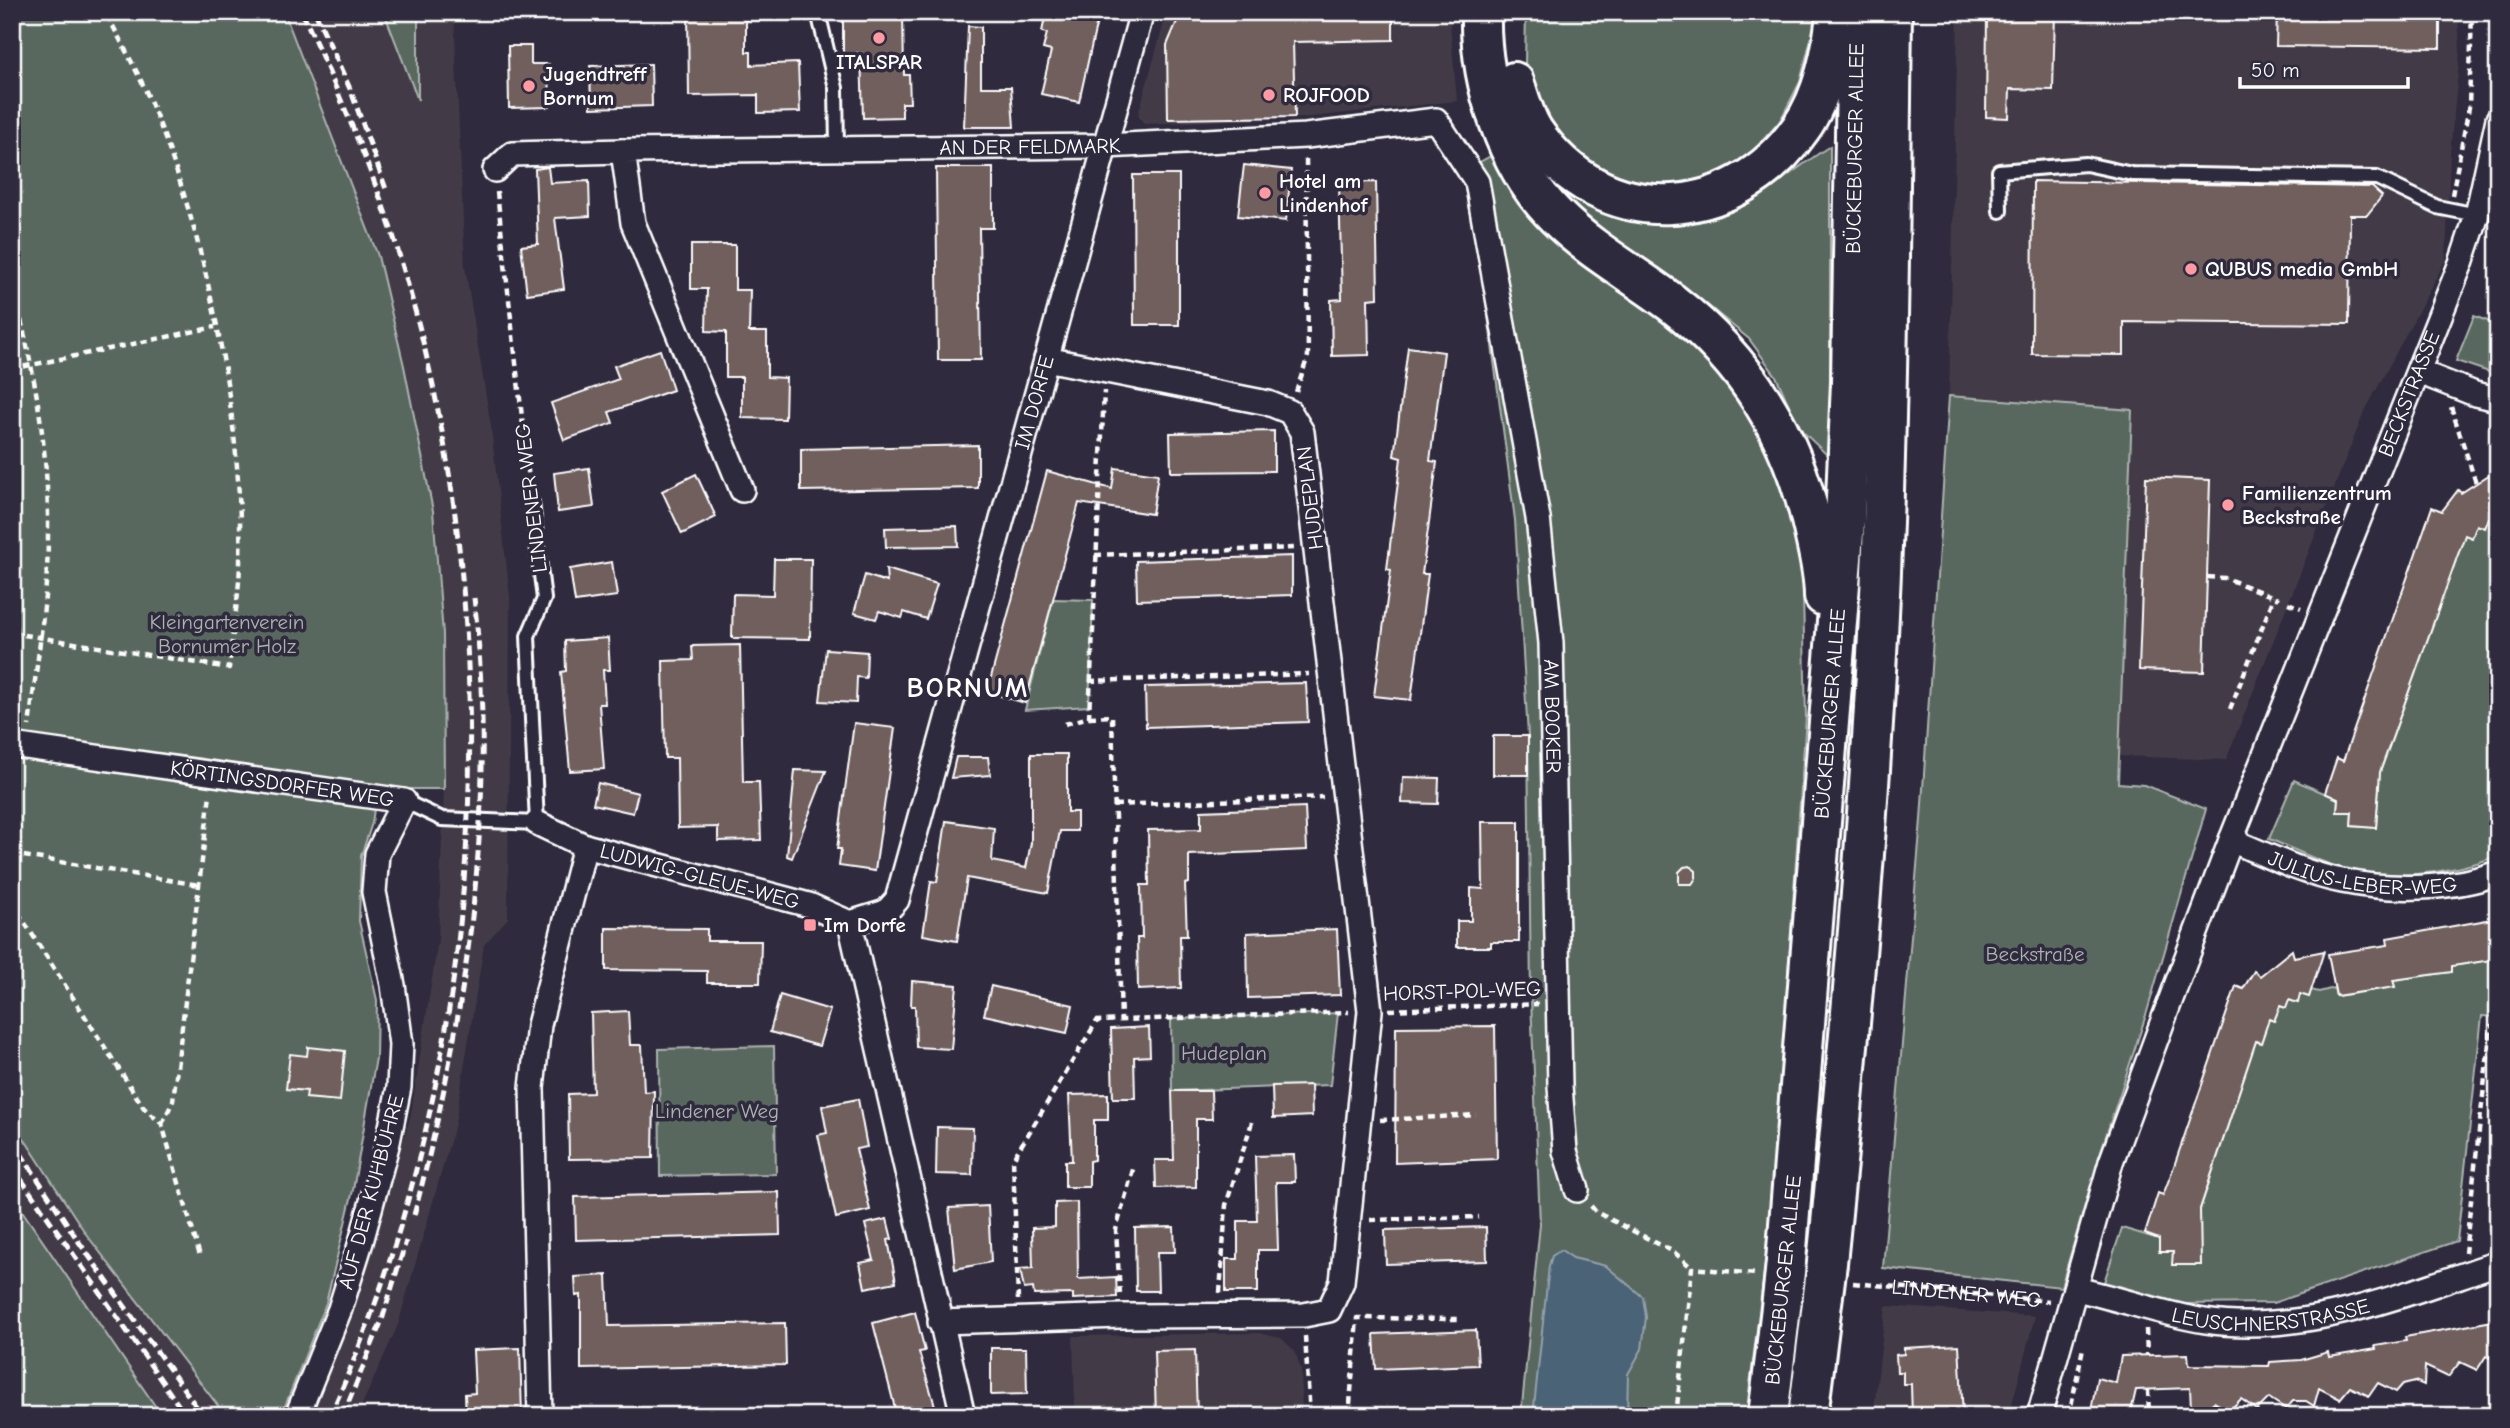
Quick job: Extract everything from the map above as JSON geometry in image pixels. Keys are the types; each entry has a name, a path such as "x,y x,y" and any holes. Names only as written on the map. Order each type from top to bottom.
{"highway":[{"path":"1481,12 1480,39 1491,94 1510,147 1531,184 1555,216 1587,243 1673,304 1706,333 1767,405 1791,452 1807,501 1824,579 1823,658 1833,702"},
{"path":"1507,12 1511,71 1532,129 1549,151 1569,171 1591,185 1632,201 1661,206 1685,205 1717,196 1743,184 1786,145 1801,128 1819,91 1836,12"},
{"name":"BÜCKEBURGER ALLEE","path":"1768,1416 1776,1276 1833,702 1851,382 1857,12"},
{"name":"BÜCKEBURGER ALLEE","path":"1808,1416 1834,1280 1874,712 1884,485 1892,12"}],"street":[{"name":"IM DORFE","path":"850,923 886,912 897,900 1142,12"},
{"name":"AN DER FELDMARK","path":"495,170 512,154 1105,146 1306,136 1436,120"},
{"name":"AM BOOKER","path":"1436,120 1477,181 1538,519 1551,643 1556,1003 1564,1151 1577,1190"},
{"name":"BECKSTRASSE","path":"2039,1416 2111,1161 2231,840 2419,372 2477,215 2498,120"},
{"path":"623,151 633,223 742,490"},
{"path":"1046,359 1268,403 1290,412"},
{"path":"2419,372 2498,399"},
{"name":"HUDEPLAN","path":"940,1322 1121,1316 1304,1315 1329,1310 1342,1282 1370,1010 1302,432 1290,412"},
{"name":"KÖRTINGSDORFER WEG","path":"19,746 213,776 404,801"},
{"name":"AUF DER KUHBÜHRE","path":"297,1416 340,1308 361,1242 388,1142 399,1087 401,1044 393,985 374,891 377,854 404,801"},
{"name":"KÖRTINGSDORFER WEG","path":"537,823 585,846"},
{"name":"JULIUS-LEBER-WEG","path":"2231,840 2342,881 2411,887 2480,880 2498,873"},
{"path":"540,1416 532,1088 539,1025 585,846"},
{"name":"LUDWIG-GLEUE-WEG","path":"585,846 808,905 850,923"},
{"path":"850,923 963,1416"},
{"name":"LEUSCHNERSTRASSE","path":"2075,1289 2185,1317 2246,1324 2333,1315 2498,1264"}],"lane":[{"path":"818,12 836,89 837,148"},
{"path":"2000,211 1999,171 2086,164 2132,174 2377,178 2437,207 2477,215"},
{"name":"LINDENER WEG","path":"532,503 544,599 528,636 537,823"},
{"name":"KÖRTINGSDORFER WEG","path":"404,801 442,820 537,823"}],"path":[{"path":"12,633 229,668 240,563 235,440 215,327 189,210 149,97 106,12"},
{"path":"2449,210 2469,107 2472,12"},
{"path":"1290,412 1308,356 1306,136"},
{"name":"LINDENER WEG","path":"495,170 532,503"},
{"path":"12,285 33,364 42,431 48,534 41,637 19,746"},
{"path":"12,369 215,327"},
{"path":"1089,717 1106,373"},
{"path":"2443,382 2476,483"},
{"path":"1095,555 1315,547"},
{"path":"2207,577 2225,578 2276,598 2230,709"},
{"path":"1089,681 1330,673"},
{"path":"1065,724 1089,717 1112,716 1121,1020"},
{"path":"162,1124 173,1101 213,776"},
{"path":"1114,805 1345,797"},
{"path":"12,855 199,885"},
{"path":"12,903 144,1108 162,1124 200,1256"},
{"name":"HORST-POL-WEG","path":"1018,1319 1013,1159 1097,1021 1556,1003"},
{"path":"2463,1275 2491,1026 2498,1027"},
{"path":"1359,1122 1476,1115"},
{"path":"1219,1315 1226,1205 1252,1122"},
{"path":"1121,1316 1116,1230 1134,1166"},
{"path":"1577,1190 1597,1212 1674,1252 1692,1268 1776,1276"},
{"path":"1348,1221 1479,1217"},
{"path":"1676,1416 1692,1268"},
{"name":"LINDENER WEG","path":"1834,1280 2050,1302 2075,1289"},
{"path":"1304,1315 1310,1416"},
{"path":"1349,1416 1357,1318 1458,1319"},
{"path":"2069,1416 2086,1335"},
{"path":"2148,1390 2149,1416"}],"shaded area":[{"path":"284,12 384,12 418,98 418,12 454,12 465,267 491,427 510,597 508,918 484,945 455,1124 398,1325 357,1416 312,1416 355,1310 411,1114 438,940 444,789 443,634 433,511 378,256"},
{"path":"1167,12 1449,12 1457,101 1311,117 1144,124 1138,115"},
{"path":"1958,12 2458,12 2460,52 2450,153 2446,259 2363,415 2226,760 2119,756 2132,411 1949,396"},
{"path":"12,1120 86,1234 226,1416 162,1416 12,1196"},
{"path":"1886,1306 2035,1316 2009,1416 1873,1416"},
{"path":"1259,1333 1281,1338 1295,1351 1301,1370 1302,1416 1139,1416 1139,1406 1075,1408 1073,1336"}],"green space":[{"name":"Kleingartenverein Bornumer Holz","path":"12,12 284,12 378,256 404,366 433,511 443,634 444,789 377,789 372,823 361,856 359,921 377,1000 376,1058 353,1190 326,1303 281,1416 226,1416 86,1234 12,1120"},
{"path":"384,12 418,12 418,100"},
{"path":"1526,12 1814,12 1814,27 1800,82 1780,121 1745,160 1680,188 1628,185 1591,170 1533,105 1525,64"},
{"path":"1830,146 1830,458 1799,428 1776,376 1749,339 1684,286 1629,251 1560,198 1562,185 1644,220 1673,224 1695,222 1737,208"},
{"path":"1496,153 1730,377 1779,457 1802,554 1806,717 1771,1218 1746,1416 1521,1416 1540,1224 1531,999 1528,736 1515,520 1486,300 1462,172"},
{"path":"2474,316 2498,325 2498,375 2456,361"},
{"name":"Beckstraße","path":"1949,396 2132,410 2118,783 2144,785 2206,809 2147,1012 2099,1157 2061,1287 1883,1268 1921,819"},
{"path":"2489,518 2498,519 2498,856 2435,872 2392,875 2350,870 2329,864 2269,839 2294,780 2338,799 2337,812 2352,812 2351,826 2376,828 2380,772 2465,535 2477,525 2485,528"},
{"path":"1053,599 1093,600 1089,706 1025,710"},
{"path":"2498,959 2498,1017 2482,1016 2457,1241 2273,1303 2184,1304 2104,1282 2122,1228 2159,1239 2159,1251 2173,1252 2173,1264 2200,1209 2256,1041 2261,1043 2269,1019 2274,1021 2280,1006 2286,1008 2289,1000 2297,1003 2300,994 2309,997 2311,990 2319,992 2334,988 2336,996 2394,987 2393,980 2452,972 2452,966"},
{"name":"Hudeplan","path":"1338,1013 1330,1085 1172,1091 1171,1019"},
{"name":"Lindener Weg","path":"774,1046 776,1174 660,1176 659,1049"},
{"path":"12,1196 162,1416 12,1416"}],"water":[{"path":"1561,1250 1573,1258 1606,1266 1643,1297 1646,1317 1642,1349 1628,1374 1627,1416 1533,1416 1549,1266 1552,1256"}],"building":[{"path":"688,12 746,12 746,52 751,52 751,65 798,63 800,112 758,113 758,95 689,96"},
{"path":"843,12 903,12 904,75 909,75 910,103 902,103 902,117 863,118 861,53 843,53"},
{"path":"1046,12 1099,12 1079,102 1041,94 1051,51 1043,49 1047,33 1042,32"},
{"path":"1181,12 1393,12 1393,40 1293,42 1295,117 1168,119 1167,45"},
{"path":"1987,12 2055,12 2053,90 2010,89 2009,118 1986,117"},
{"path":"2277,12 2440,12 2440,48 2276,46"},
{"path":"968,26 981,27 981,87 1011,87 1014,127 964,127"},
{"name":"Jugendtreff Bornum","path":"508,46 531,46 531,64 549,64 550,107 509,108"},
{"path":"651,64 652,106 591,108 590,66"},
{"name":"Hotel am Lindenhof","path":"1244,165 1291,170 1286,221 1238,216"},
{"path":"548,167 550,183 589,181 590,216 555,218 564,289 527,294 521,246 538,244 535,169"},
{"path":"936,168 993,168 993,228 979,228 981,360 938,360"},
{"path":"1133,175 1179,175 1179,325 1134,325"},
{"name":"QUBUS media GmbH","path":"2033,181 2372,187 2382,196 2367,215 2350,215 2349,324 2124,322 2124,355 2032,354"},
{"path":"1376,182 1378,298 1368,299 1369,355 1332,356 1331,300 1342,299 1339,183"},
{"path":"691,245 735,245 735,290 750,290 749,332 767,332 767,377 786,378 785,419 742,418 742,377 726,377 726,332 706,331 707,289 691,289"},
{"path":"1408,347 1444,352 1430,461 1437,462 1422,574 1428,574 1411,700 1374,696 1391,570 1387,569 1401,458 1394,456"},
{"path":"660,350 673,390 609,412 613,423 564,440 551,403 619,379 614,366"},
{"path":"1274,431 1274,471 1171,472 1170,433"},
{"path":"978,445 978,488 801,491 801,449"},
{"path":"589,468 594,507 558,512 554,473"},
{"path":"1115,468 1158,474 1152,514 1079,503 1025,703 987,692 1047,471 1112,489"},
{"path":"2498,469 2498,522 2489,518 2485,528 2477,525 2472,538 2465,535 2380,772 2376,828 2351,826 2352,812 2337,812 2338,799 2325,793 2337,758 2343,761 2432,507 2442,511 2458,490 2461,493"},
{"path":"696,474 716,517 682,534 662,491"},
{"path":"2146,477 2210,480 2204,672 2139,670"},
{"path":"957,526 958,546 886,547 885,528"},
{"path":"1292,556 1292,595 1137,600 1136,561"},
{"path":"774,559 811,559 810,639 732,638 733,594 773,595"},
{"path":"612,562 617,596 575,602 570,569"},
{"path":"886,569 937,584 926,619 904,612 902,618 879,611 876,619 854,613 865,575 887,582"},
{"path":"608,638 610,670 603,670 605,704 599,704 604,769 570,771 561,672 566,671 565,641"},
{"path":"740,645 743,782 759,782 761,840 718,841 718,827 678,828 677,758 665,758 663,661 693,660 692,646"},
{"path":"826,649 867,652 866,678 857,677 856,703 820,701"},
{"path":"1306,683 1308,722 1146,727 1145,687"},
{"path":"854,723 895,728 875,871 839,866 841,849 837,849"},
{"path":"1493,736 1528,736 1528,775 1493,775"},
{"path":"1031,754 1067,754 1067,812 1077,812 1077,831 1060,831 1048,893 967,878 957,941 923,935 931,881 937,882 946,821 994,828 992,861 1026,868 1031,843"},
{"path":"956,757 988,757 990,775 951,778"},
{"path":"795,770 826,771 792,858 787,856"},
{"path":"1403,777 1439,778 1438,804 1402,803"},
{"path":"598,783 638,793 633,813 593,804"},
{"path":"1305,807 1307,850 1189,855 1189,883 1185,884 1187,936 1180,936 1181,988 1138,990 1137,938 1142,938 1141,885 1149,885 1148,830 1201,829 1201,811"},
{"path":"1482,822 1519,822 1519,942 1491,942 1491,947 1457,947 1457,921 1471,921 1471,888 1483,889"},
{"path":"1690,866 1696,871 1696,878 1692,884 1679,884 1679,872"},
{"path":"2498,918 2498,959 2452,966 2452,972 2393,980 2395,987 2336,996 2328,954 2388,945 2387,938"},
{"path":"606,928 707,929 707,941 761,941 760,983 707,983 707,971 606,970"},
{"path":"1337,929 1340,995 1248,998 1247,933"},
{"path":"2292,950 2294,957 2324,951 2309,997 2300,994 2298,1003 2289,1000 2286,1008 2280,1006 2274,1021 2269,1019 2261,1043 2256,1041 2200,1209 2201,1265 2172,1265 2173,1252 2159,1252 2159,1239 2145,1234 2158,1193 2163,1195 2173,1169 2236,986 2243,989 2254,971 2260,976"},
{"path":"912,981 957,985 951,1049 916,1047 915,1006 911,1006"},
{"path":"991,986 1073,1005 1067,1033 984,1015"},
{"path":"780,995 830,1010 819,1046 770,1032"},
{"path":"628,1011 630,1045 642,1045 644,1092 654,1091 653,1158 569,1159 568,1094 593,1093 591,1013"},
{"path":"1495,1026 1497,1159 1395,1163 1396,1027"},
{"path":"1149,1027 1150,1056 1134,1057 1135,1098 1113,1098 1111,1029"},
{"path":"308,1047 345,1051 340,1101 306,1098 307,1091 286,1089 290,1054 307,1056"},
{"path":"1311,1085 1312,1116 1273,1118 1272,1086"},
{"path":"1172,1091 1211,1091 1212,1119 1196,1119 1196,1187 1156,1188 1155,1160 1174,1160"},
{"path":"1108,1094 1108,1120 1094,1120 1094,1160 1089,1161 1089,1187 1065,1187 1065,1161 1072,1161 1069,1095"},
{"path":"858,1099 867,1147 856,1149 870,1210 836,1218 818,1135 827,1133 822,1106"},
{"path":"937,1127 973,1128 972,1175 936,1174"},
{"path":"1294,1155 1295,1182 1276,1182 1278,1250 1258,1250 1258,1292 1226,1292 1226,1259 1238,1259 1238,1221 1257,1221 1255,1156"},
{"path":"779,1192 780,1235 576,1240 575,1197"},
{"path":"1077,1202 1078,1279 1116,1277 1117,1297 1073,1299 1073,1294 1034,1295 1033,1288 1024,1289 1020,1269 1033,1268 1032,1228 1055,1227 1055,1203"},
{"path":"988,1206 991,1262 955,1269 949,1208"},
{"path":"887,1219 892,1239 888,1240 896,1282 865,1288 860,1263 874,1260 865,1224"},
{"path":"1174,1227 1175,1252 1157,1252 1158,1291 1136,1291 1135,1228"},
{"path":"1486,1227 1487,1261 1386,1264 1385,1230"},
{"path":"607,1275 609,1326 785,1323 786,1365 581,1369 581,1295 576,1296 575,1277"},
{"path":"915,1312 925,1351 919,1352 938,1416 897,1416 873,1323"},
{"path":"2498,1320 2498,1361 2486,1356 2477,1370 2460,1362 2448,1377 2425,1366 2424,1385 2415,1381 2403,1384 2396,1392 2378,1383 2369,1396 2350,1387 2340,1399 2319,1388 2314,1406 2306,1401 2293,1401 2286,1409 2269,1398 2257,1410 2241,1399 2229,1411 2214,1402 2201,1413 2197,1408 2191,1408 2190,1388 2136,1390 2130,1416 2090,1416 2097,1378 2116,1383 2121,1356 2188,1354 2189,1365 2269,1366 2270,1362 2301,1360 2328,1352 2329,1357 2376,1349 2375,1346 2406,1341 2405,1337"},
{"path":"1476,1330 1478,1365 1376,1369 1374,1334"},
{"path":"1959,1345 1963,1416 1912,1416 1911,1384 1903,1384 1903,1372 1897,1372 1896,1355 1904,1354 1904,1348"},
{"path":"520,1348 522,1416 466,1416 465,1394 475,1393 473,1350"},
{"path":"991,1348 1026,1348 1027,1394 991,1395"},
{"path":"1195,1350 1197,1416 1156,1416 1154,1351"}],"railway":[{"path":"302,12 373,178 393,235 431,378 457,527 469,678 467,831 453,983 425,1133 384,1278 330,1416"},
{"path":"315,12 351,91 387,192"},
{"path":"414,1215 449,1064 473,909 480,831 482,753 474,598"},
{"path":"12,1140 79,1242 203,1416"},
{"path":"12,1166 186,1416"},
{"path":"343,1416 382,1320 406,1241"}],"place":[{"name":"ITALSPAR","path":"879,38"},
{"name":"Jugendtreff Bornum","path":"529,86"},
{"name":"ROJFOOD","path":"1269,95"},
{"name":"Hotel am Lindenhof","path":"1265,193"},
{"name":"QUBUS media GmbH","path":"2191,269"},
{"name":"Familienzentrum Beckstraße","path":"2228,505"},
{"name":"Im Dorfe","path":"810,925"}],"district":[{"name":"BORNUM","path":"968,687"}]}
